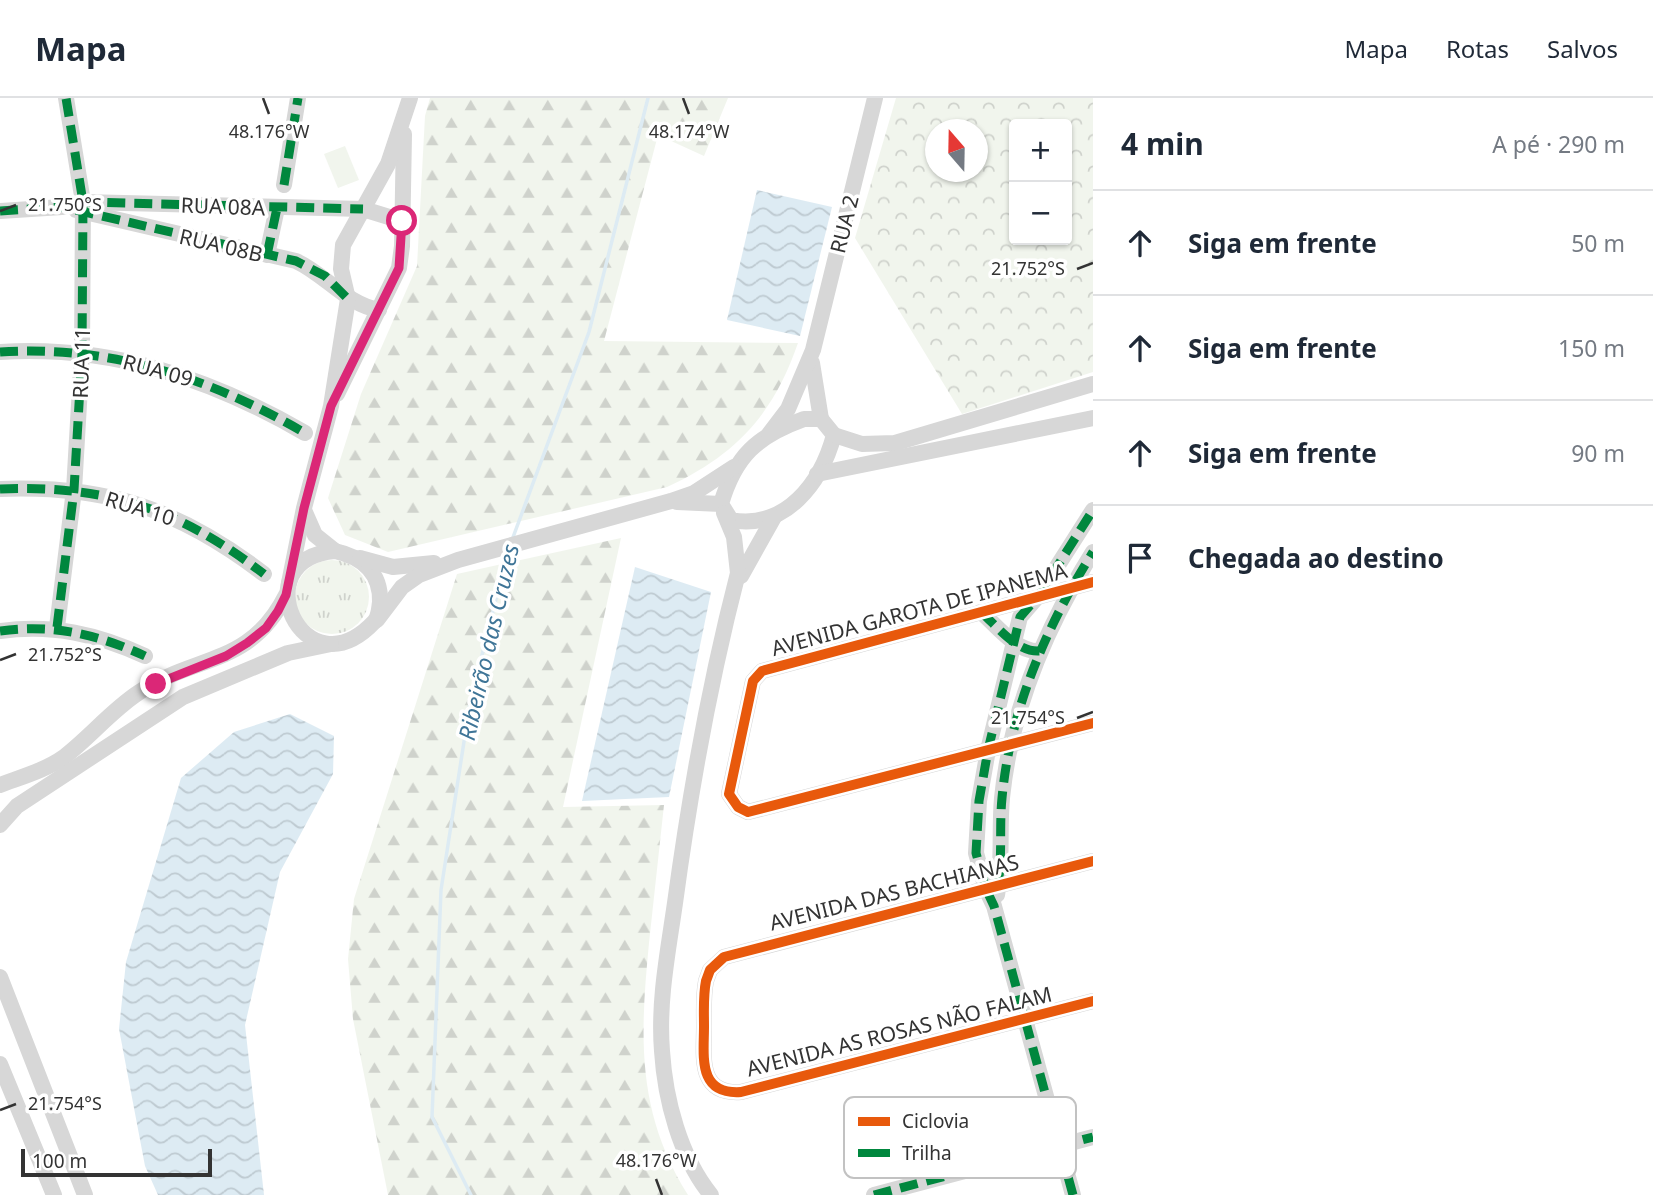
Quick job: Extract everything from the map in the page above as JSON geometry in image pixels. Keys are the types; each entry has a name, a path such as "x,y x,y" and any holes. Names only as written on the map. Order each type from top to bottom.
{"street":[{"name":"RUA 11","path":"57,627 74,490 82,353 84,207 66,98"},
{"path":"284,185 298,98"},
{"path":"331,644 317,641 299,628 288,610 287,589 304,508 331,406 348,299 341,269 343,245 388,164 411,98"},
{"name":"RUA 2","path":"769,435 793,399 813,350 875,98"},
{"path":"331,406 399,268 406,116"},
{"path":"0,211 84,207"},
{"name":"RUA 08A","path":"84,207 363,209 402,221"},
{"name":"RUA 08B","path":"84,207 311,268 348,299"},
{"path":"267,256 277,208"},
{"path":"348,299 379,310"},
{"name":"RUA 2","path":"813,350 812,372 821,419"},
{"name":"RUA 09","path":"0,352 82,353 147,365 202,382 255,405 305,433"},
{"path":"0,825 17,806 183,697 288,653 352,640 377,620 402,587 419,575 458,560 671,502 694,492 734,467 744,454 769,435 804,419 821,419 834,435 862,444 895,443 1093,384"},
{"path":"817,474 1093,418"},
{"path":"671,502 722,509 731,520 742,522 774,517 793,506 817,474 828,456 834,435"},
{"path":"711,1195 701,1183 682,1141 668,1097 662,1052 661,1006 683,843 738,557 722,509 734,467"},
{"name":"RUA 10","path":"0,489 74,490 136,503 182,520 225,544 264,574"},
{"path":"304,508 315,535 335,551"},
{"path":"992,887 976,853 979,801 988,750 1020,617 1039,595 1093,510"},
{"path":"732,594 774,517"},
{"path":"0,785 61,759 138,693 174,674 226,656 247,643 266,628 301,563 312,556 335,551 393,567 458,560"},
{"path":"1046,1097 994,906 992,887 1010,744 1040,651 1070,588 1093,552"},
{"path":"353,555 374,574 379,588 377,620"},
{"name":"AVENIDA GAROTA DE IPANEMA","path":"988,750 748,811 740,809 729,794 752,681 757,675 766,670 1093,582"},
{"name":"AVENIDA GAROTA DE IPANEMA","path":"981,612 1015,643 1031,652 1040,651"},
{"path":"0,631 57,627 108,639 145,656"},
{"path":"988,750 1093,723"},
{"name":"AVENIDA DAS BACHIANAS","path":"715,1085 703,1067 705,987 710,970 729,955 1093,861"},
{"path":"0,977 85,1195"},
{"name":"AVENIDA AS ROSAS NÃO FALAM","path":"715,1085 730,1092 741,1092 1093,1001"},
{"path":"0,1064 54,1195"},
{"path":"1076,1142 1093,1137"},
{"path":"874,1195 939,1178"},
{"path":"1068,1178 1073,1195"}],"green space":[{"path":"430,98 728,98 704,156 658,135 604,341 798,343 788,369 764,412 732,446 691,475 667,487 388,552 345,535 328,498 361,394 417,266 425,116"},
{"path":"896,98 1093,98 1093,372 962,414 855,238"},
{"path":"345,146 359,180 338,188 324,154"},
{"path":"621,538 563,807 664,805 646,977 644,1042 650,1103 671,1164 688,1195 388,1195 353,1019 348,959 354,899 457,574"},
{"path":"325,560 339,560 353,566 363,576 369,597 363,618 353,628 339,634 325,634 311,628 301,618 295,604 295,590 301,576 311,566"}],"water":[{"path":"757,190 832,207 800,336 727,320"},
{"path":"635,567 711,592 669,797 582,801"},
{"path":"290,714 334,736 333,774 280,872 245,1025 264,1195 158,1195 145,1166 119,1029 126,962 181,778 234,732"}],"waterway":[{"name":"Ribeirão das Cruzes","path":"512,540 589,332 648,98"},
{"name":"Ribeirão das Cruzes","path":"471,1195 432,1117 441,890 470,703 508,551"}],"marked path":[{"path":"57,627 74,490 82,353 83,202 66,98"},
{"path":"284,185 298,98"},
{"path":"0,211 62,207 83,202 363,209"},
{"path":"267,255 277,208"},
{"path":"76,210 296,261 325,276 348,299"},
{"path":"0,352 81,354 158,369 233,396 305,433"},
{"path":"0,489 75,491 141,506 172,517 202,533 264,574"},
{"path":"1046,1097 994,906 986,889 976,853 979,801 988,750 1020,617 1039,595 1093,510"},
{"path":"997,890 1006,765 1022,701 1060,610 1093,552"},
{"path":"981,612 1015,643 1023,648 1040,651"},
{"path":"0,631 57,630 110,642 145,656"},
{"path":"1076,1142 1093,1137"},
{"path":"874,1195 938,1178"},
{"path":"1068,1178 1073,1195"}],"cycle path":[{"path":"1093,582 762,671 753,681 729,794 738,807 748,812 1093,723"},
{"path":"1093,861 724,957 710,970 706,981 704,1061 710,1080 717,1087 741,1092 1093,1001"}],"route":[{"path":"156,684 174,674 226,656 266,628 278,611 286,595 304,508 331,406 399,268 402,221"}]}
